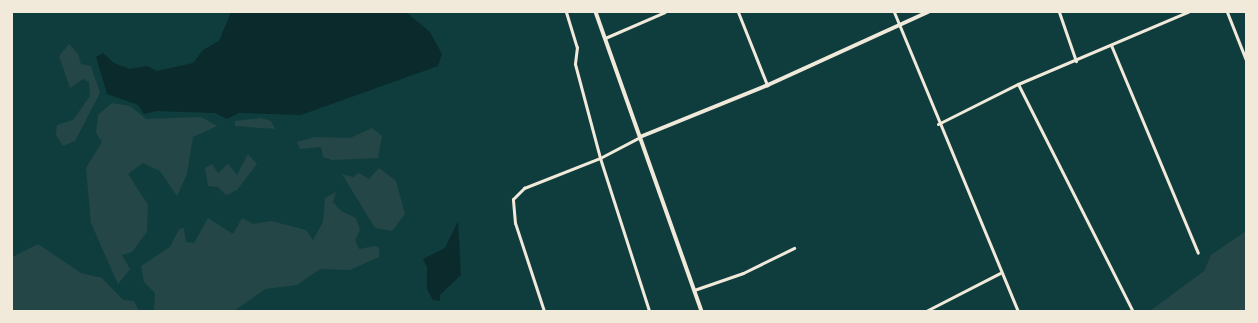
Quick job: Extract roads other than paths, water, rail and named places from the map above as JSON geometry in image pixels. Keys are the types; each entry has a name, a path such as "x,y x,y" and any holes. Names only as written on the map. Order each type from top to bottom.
{"street":[{"path":"566,12 577,47 575,64 600,158 649,311"},
{"path":"596,12 702,311"},
{"path":"605,38 665,12"},
{"path":"738,12 767,85"},
{"path":"894,12 938,124 1000,273 1018,311"},
{"path":"544,311 515,223 513,199 524,188 600,158 640,138 767,85 928,12"},
{"path":"1059,12 1076,61"},
{"path":"938,124 1018,84 1076,61 1188,12"},
{"path":"1227,12 1246,60"},
{"path":"1111,45 1198,253"},
{"path":"1018,84 1132,310"},
{"path":"694,290 743,273 794,248"},
{"path":"926,311 1000,273"}]}
